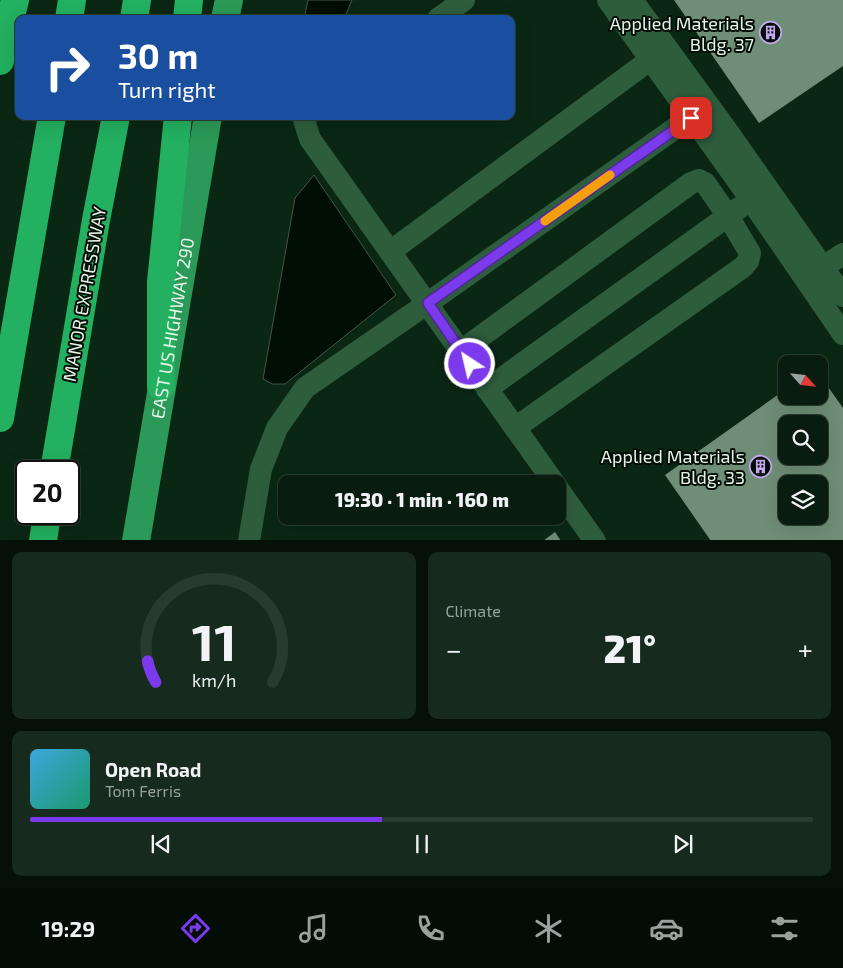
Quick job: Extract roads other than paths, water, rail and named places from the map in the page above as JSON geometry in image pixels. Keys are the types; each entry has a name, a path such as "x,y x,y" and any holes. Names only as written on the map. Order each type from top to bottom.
{"highway":[{"path":"0,61 15,0"},
{"path":"70,15 72,0"},
{"path":"135,15 137,0"},
{"path":"187,15 189,0"},
{"path":"0,418 51,120"},
{"name":"MANOR EXPRESSWAY","path":"56,460 96,220 115,120"},
{"path":"161,386 161,282 178,120"},
{"path":"42,540 45,525"}],"main road":[{"path":"227,15 229,0"},
{"name":"EAST US HIGHWAY 290","path":"136,540 207,120"}],"lane":[{"path":"443,15 464,0"},
{"path":"608,0 658,54 814,273 843,334"},
{"path":"632,0 658,54"},
{"path":"390,250 658,54"},
{"path":"249,540 261,469 277,428 305,388 700,111"},
{"path":"304,120 310,138 548,475"},
{"path":"461,351 691,183 699,180 705,183 728,216 750,253 748,261 743,267 515,428"},
{"path":"488,389 759,195"},
{"path":"814,273 843,254"},
{"path":"814,273 843,296"},
{"path":"566,500 595,540"}],"place":[{"name":"Applied Materials Bldg. 37","path":"770,33"},
{"name":"Applied Materials Bldg. 33","path":"761,466"}]}
